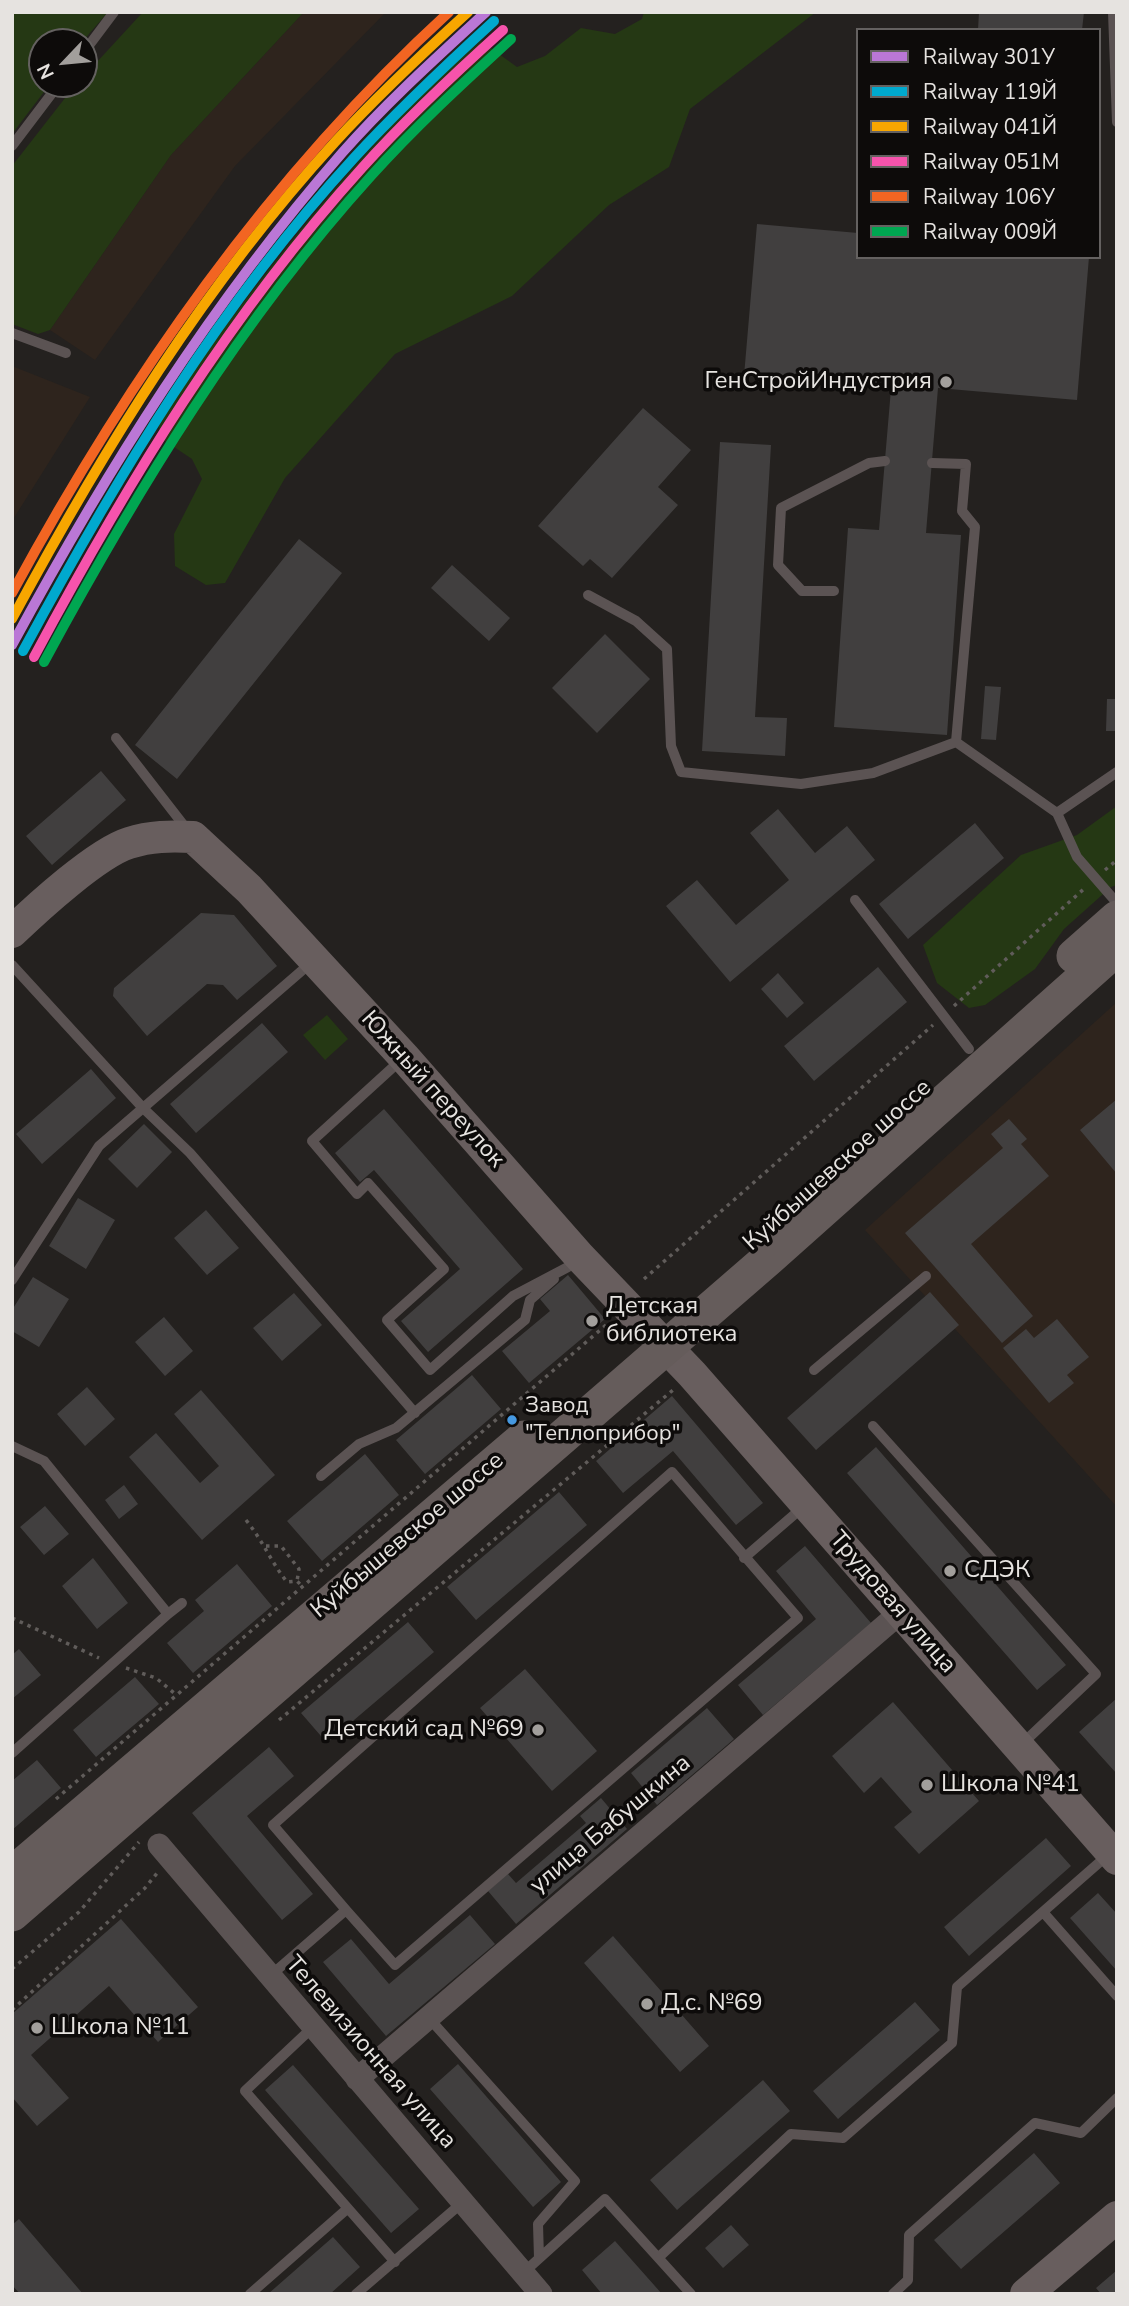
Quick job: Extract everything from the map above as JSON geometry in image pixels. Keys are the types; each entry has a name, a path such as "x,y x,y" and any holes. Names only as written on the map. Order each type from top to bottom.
{"main road":[{"path":"12,932 99,860 126,844 158,835 193,837"},
{"name":"Южный переулок","path":"193,837 248,889 404,1057 573,1261 658,1340"},
{"name":"Куйбышевское шоссе","path":"12,1914 111,1830 658,1340 969,1049 1117,918"},
{"name":"Куйбышевское шоссе","path":"12,1874 658,1340 1117,948"},
{"name":"Трудовая улица","path":"658,1340 1019,1747 1113,1849"},
{"name":"Куйбышевское шоссе","path":"12,1927 111,1830"},
{"path":"1028,2293 1117,2217"}],"street":[{"name":"улица Бабушкина","path":"357,2079 427,2016 901,1612"},
{"name":"Телевизионная улица","path":"158,1845 463,2202 531,2265 541,2294"}],"lane":[{"path":"98,33 114,12"},
{"path":"1113,12 1117,122"},
{"path":"12,146 48,98"},
{"path":"12,333 66,353"},
{"path":"834,591 802,590 778,565 781,508 869,463 886,461"},
{"path":"932,463 966,464 962,511 975,527 957,742"},
{"path":"588,596 636,621 667,649 671,746 681,772 801,783 873,773 957,742"},
{"path":"116,738 193,837"},
{"path":"957,742 1057,813 1077,856 1094,880 1117,903"},
{"path":"1057,813 1117,772"},
{"path":"855,900 969,1049"},
{"path":"12,1280 15,1267 100,1146 314,961"},
{"path":"12,965 143,1108 190,1153 415,1413"},
{"path":"404,1057 312,1141 357,1194 368,1183 444,1269 387,1321 430,1370 513,1296 573,1261"},
{"path":"321,1476 359,1444 396,1428 525,1320 530,1300 573,1261"},
{"path":"814,1370 926,1276"},
{"path":"873,1426 1096,1674 1019,1747"},
{"path":"12,1446 44,1461 168,1614"},
{"path":"672,1472 798,1618 395,1965 346,1910 273,1825 672,1472"},
{"path":"744,1558 806,1504"},
{"path":"12,1752 182,1603"},
{"path":"659,2258 791,2134 843,2138 952,2043 957,1987 1113,1849"},
{"path":"270,1976 346,1910"},
{"path":"1043,1912 1117,1996"},
{"path":"427,2016 575,2181 538,2224 531,2265"},
{"path":"312,2028 245,2091 395,2262"},
{"path":"893,2294 908,2280 909,2235 1035,2123 1081,2133 1117,2098"},
{"path":"531,2265 606,2199 691,2294"},
{"path":"356,2294 463,2202"},
{"path":"250,2294 347,2209"}],"path":[{"path":"644,1279 1117,860"},
{"path":"53,1802 606,1325"},
{"path":"279,1721 679,1385"},
{"path":"246,1520 266,1546 268,1557 287,1582 297,1581"},
{"path":"266,1546 281,1546 299,1569 297,1581"},
{"path":"297,1581 302,1586"},
{"path":"12,1618 112,1663 156,1678 175,1694"},
{"path":"12,1969 158,1845"},
{"path":"12,2010 145,1888 158,1845"}],"shaded area":[{"path":"304,12 386,12 235,166 95,360 50,330 171,155"},
{"path":"12,366 90,397 12,521"},
{"path":"1117,1002 1117,1507 865,1230"}],"green space":[{"path":"12,12 108,12 94,28 28,28 28,98 39,98 12,134"},
{"path":"143,12 304,12 171,155 50,330 38,334 12,324 12,166 65,98 98,98 98,61"},
{"path":"644,12 816,12 690,109 669,167 609,205 512,296 395,354 285,478 225,583 206,585 175,566 174,534 202,479 192,459 162,439 157,420 269,270 348,173 390,127 481,41 517,67 545,56 581,28 615,34 642,19"},
{"path":"1117,806 1117,885 1111,887 1064,929 1035,969 985,1005 969,1008 937,983 923,945 1021,855 1077,835"},
{"path":"327,1015 348,1039 325,1060 303,1035"}],"building":[{"path":"979,12 1084,12 1082,28 978,28"},
{"name":"ГенСтройИндустрия","path":"757,224 856,233 856,259 1089,259 1077,400 938,388 926,533 961,535 947,735 834,727 848,528 879,530 891,389 744,376"},
{"path":"643,408 691,450 658,487 678,505 612,578 590,559 583,566 538,526"},
{"path":"720,442 771,445 755,717 787,718 785,756 702,751"},
{"path":"299,539 342,573 177,779 135,745"},
{"path":"452,565 510,618 489,641 431,588"},
{"path":"605,634 650,679 597,733 552,688"},
{"path":"985,686 1001,687 996,740 981,739"},
{"path":"1107,699 1117,699 1117,731 1106,731"},
{"path":"101,771 126,800 52,865 26,836"},
{"path":"778,809 815,853 847,826 875,860 730,982 666,906 697,880 736,925 789,880 750,833"},
{"path":"975,823 1004,858 908,939 879,904"},
{"path":"201,913 234,915 277,966 237,1000 223,985 207,984 147,1036 113,996 114,988"},
{"path":"878,967 907,1002 814,1081 784,1046"},
{"path":"778,973 804,1003 787,1018 761,989"},
{"path":"262,1023 288,1052 196,1133 170,1104"},
{"path":"91,1069 116,1098 42,1164 16,1134"},
{"path":"1117,1099 1117,1174 1080,1130"},
{"path":"384,1109 523,1269 428,1352 401,1321 460,1269 374,1170 360,1182 335,1153"},
{"path":"1009,1119 1027,1139 1021,1144 1049,1176 971,1244 1033,1316 1002,1343 905,1233 1003,1148 991,1134"},
{"path":"144,1124 172,1152 137,1188 108,1159"},
{"path":"78,1198 115,1220 86,1269 49,1246"},
{"path":"206,1210 239,1248 207,1275 174,1238"},
{"path":"568,1275 605,1319 529,1383 502,1351 550,1311 540,1299"},
{"path":"33,1277 69,1299 39,1347 12,1331 12,1310"},
{"path":"930,1292 959,1325 816,1450 787,1418"},
{"path":"294,1293 322,1325 282,1361 253,1328"},
{"path":"164,1317 193,1351 165,1376 135,1342"},
{"path":"1057,1319 1089,1357 1067,1375 1074,1383 1049,1403 1003,1348 1026,1329 1034,1338"},
{"path":"472,1375 501,1409 425,1474 396,1440"},
{"path":"87,1387 115,1419 85,1446 57,1414"},
{"path":"201,1390 275,1475 202,1540 129,1457 156,1433 200,1483 219,1466 174,1414"},
{"path":"672,1396 763,1503 736,1525 673,1451 623,1493 596,1461"},
{"path":"876,1447 1066,1665 1037,1690 847,1473"},
{"path":"365,1454 399,1495 322,1561 287,1521"},
{"path":"124,1485 138,1504 119,1519 105,1500"},
{"path":"559,1492 587,1525 476,1620 447,1587"},
{"path":"45,1506 69,1534 44,1555 20,1527"},
{"path":"805,1546 871,1623 763,1715 738,1685 816,1619 776,1571"},
{"path":"93,1558 128,1603 97,1629 62,1586"},
{"path":"237,1564 272,1606 193,1673 167,1643 204,1611 195,1600"},
{"path":"408,1622 434,1652 327,1743 301,1713"},
{"path":"19,1649 41,1675 12,1699 12,1655"},
{"name":"Детский сад №69","path":"525,1669 597,1751 552,1791 480,1708"},
{"path":"135,1677 159,1704 96,1757 73,1730"},
{"path":"1117,1698 1117,1774 1079,1732"},
{"name":"Школа №41","path":"893,1702 979,1801 919,1854 894,1827 912,1812 881,1777 864,1793 832,1756"},
{"path":"707,1708 734,1739 657,1805 631,1773"},
{"path":"269,1747 294,1776 247,1816 313,1894 282,1920 192,1813"},
{"path":"37,1760 61,1788 12,1830 12,1781"},
{"path":"601,1798 627,1829 516,1924 488,1891 508,1874 516,1883 586,1823 580,1816"},
{"path":"1046,1838 1071,1866 969,1956 944,1927"},
{"path":"1098,1893 1117,1914 1117,1971 1070,1918"},
{"path":"470,1915 495,1944 386,2036 323,1962 351,1939 389,1984"},
{"name":"Школа №11","path":"121,1919 198,2007 158,2042 109,1986 31,2055 69,2098 37,2126 12,2097 12,2014"},
{"name":"Д.с. №69","path":"613,1936 709,2046 680,2072 584,1963"},
{"path":"915,2002 940,2030 838,2119 813,2091"},
{"path":"458,2064 561,2182 533,2207 430,2089"},
{"path":"293,2065 419,2209 391,2233 265,2090"},
{"path":"763,2080 790,2111 677,2210 650,2180"},
{"path":"1034,2153 1060,2183 961,2269 934,2240"},
{"path":"19,2219 83,2294 20,2294 12,2285 12,2225"},
{"path":"731,2225 749,2245 723,2268 705,2248"},
{"path":"333,2237 360,2267 330,2294 268,2294"},
{"path":"615,2241 662,2294 602,2294 582,2270"},
{"path":"1117,2270 1117,2294 1101,2294 1096,2288"}],"rail line":[{"name":"106У","path":"12,593 104,434 206,284 321,142 383,76 449,12"},
{"name":"041Й","path":"12,619 120,431 159,370 242,253 335,142 468,12"},
{"name":"301У","path":"12,645 85,515 124,452 205,328 249,269 294,210 359,134 486,12"},
{"name":"119Й","path":"23,651 133,457 173,394 259,273 305,214 354,158 422,88 494,21"},
{"name":"051М","path":"34,657 106,528 183,402 268,282 362,168 431,97 503,30"},
{"name":"009Й","path":"44,662 154,471 193,409 277,289 371,176 511,39"}],"place":[{"name":"ГенСтройИндустрия","path":"946,382"},
{"name":"Детская библиотека","path":"592,1321"},
{"name":"Завод \"Теплоприбор\"","path":"512,1420"},
{"name":"СДЭК","path":"950,1571"},
{"name":"Детский сад №69","path":"538,1730"},
{"name":"Школа №41","path":"927,1785"},
{"name":"Д.с. №69","path":"647,2004"},
{"name":"Школа №11","path":"37,2028"}]}
